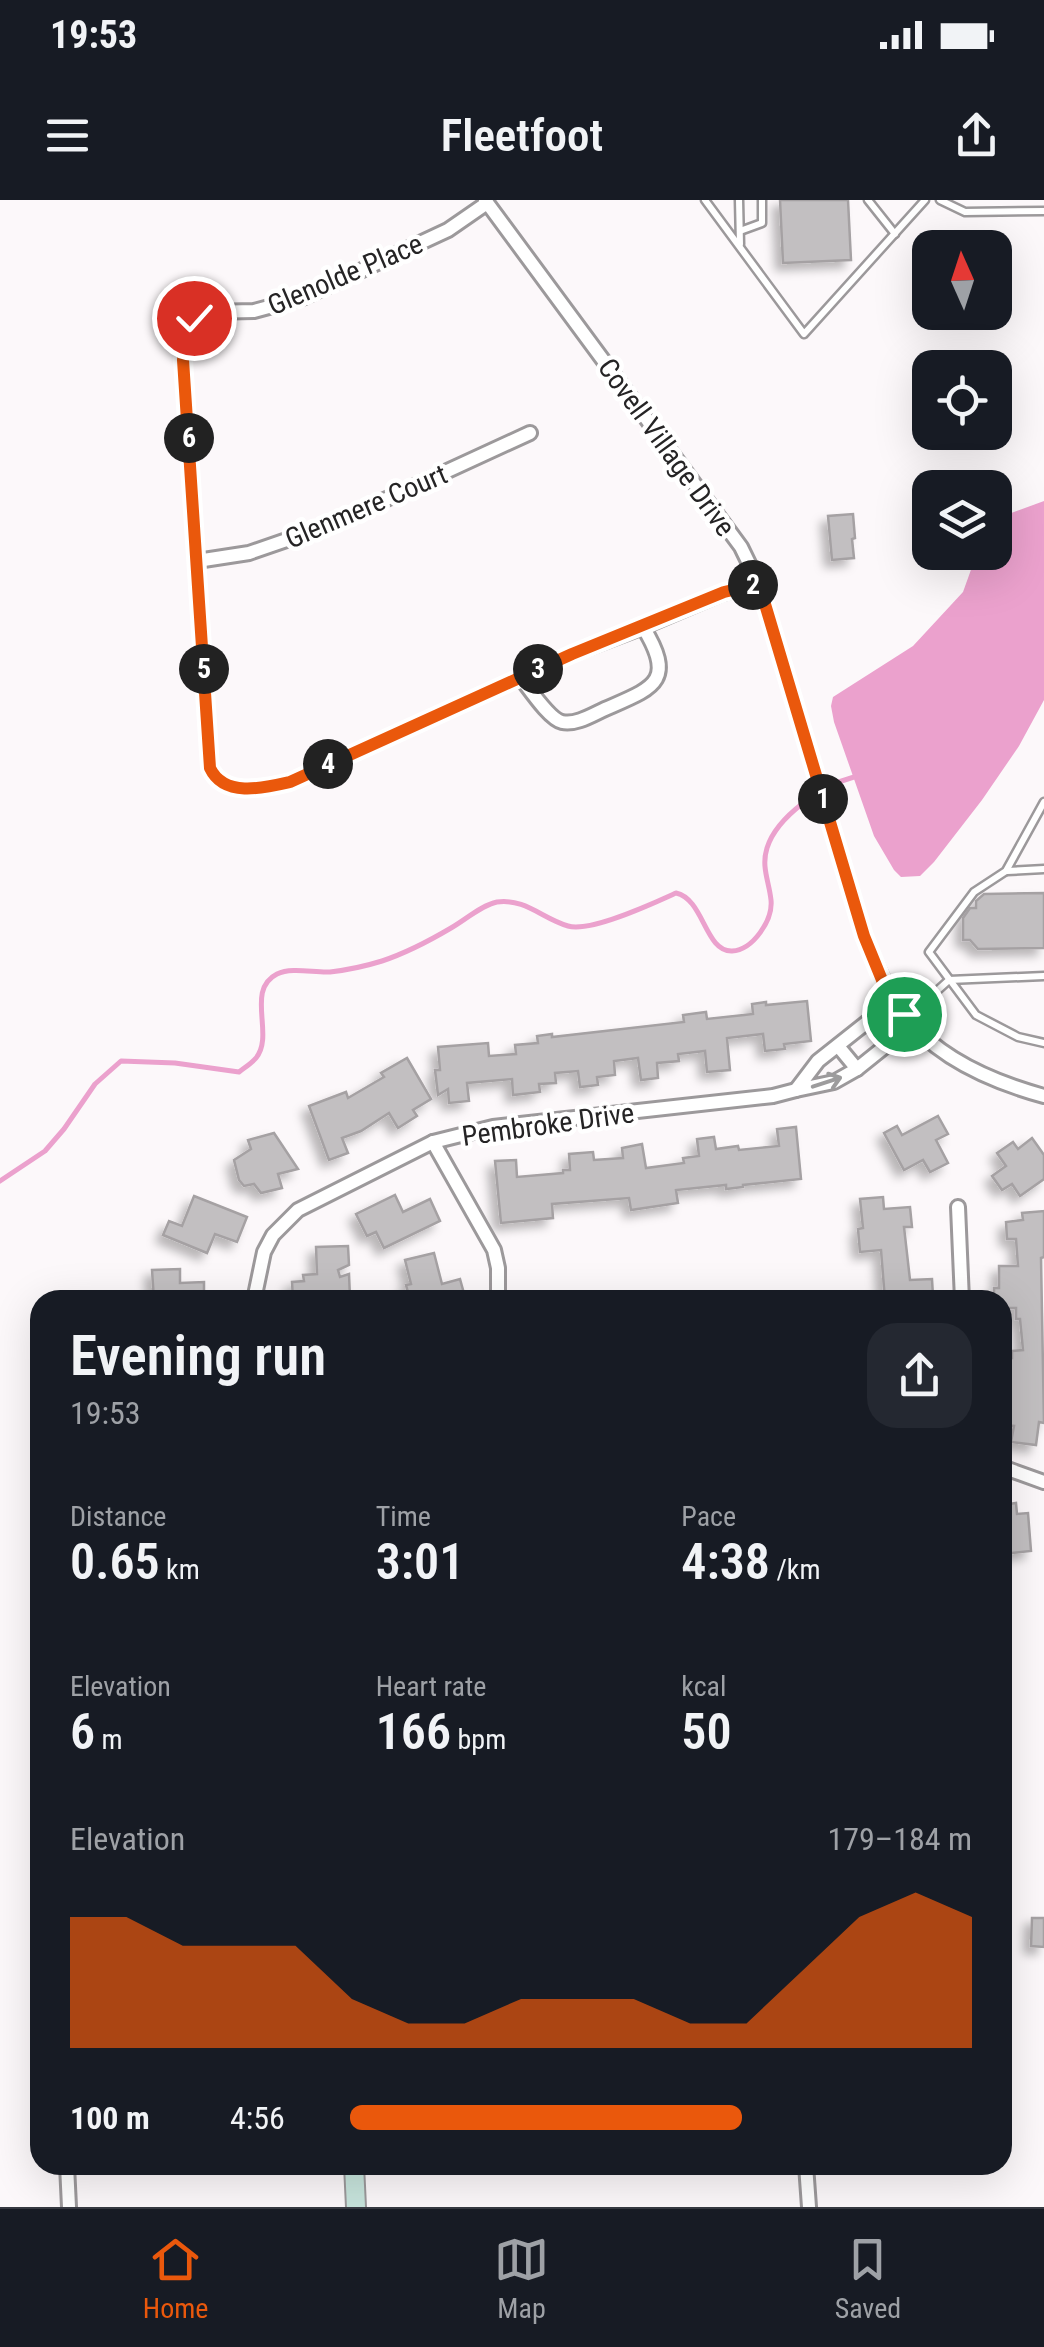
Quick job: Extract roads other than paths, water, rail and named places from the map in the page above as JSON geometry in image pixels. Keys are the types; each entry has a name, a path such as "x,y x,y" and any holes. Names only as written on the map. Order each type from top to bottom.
{"street":[{"name":"Glenolde Place","path":"196,561 183,360 186,336 194,318 208,312 254,312 302,298 448,230 486,202"},
{"name":"Covell Village Drive","path":"486,202 741,547 759,584 864,936 882,980 928,1040 1004,1084 1044,1096"},
{"name":"Glenmere Court","path":"196,561 249,553 330,526 530,433"},
{"path":"196,561 210,768 214,777 227,785 245,789 290,782 520,677 724,592 759,584"},
{"path":"520,677 552,718 576,722 642,694 655,682 659,664 656,650 643,627"},
{"path":"796,1090 818,1061 895,1000"},
{"name":"Pembroke Drive","path":"257,1290 264,1252 274,1234 298,1210 433,1142 493,1126 773,1096 834,1082 910,1021"},
{"path":"838,1046 856,1068"},
{"path":"433,1142 494,1250 498,1290"},
{"path":"958,1208 962,1290"},
{"path":"1012,1471 1044,1482"},
{"path":"68,2175 70,2207"},
{"path":"354,2175 356,2207"},
{"path":"806,2175 808,2207"}],"lane":[{"path":"705,200 804,334 926,200"},
{"path":"739,200 740,247"},
{"path":"740,230 762,223 762,200"},
{"path":"868,200 896,234"},
{"path":"940,200 965,212 1044,211"},
{"path":"1044,802 1040,817 1006,871 974,892 928,952 976,1015 1018,1037 1044,1043"},
{"path":"1006,871 1044,869"},
{"path":"910,1021 948,980 1044,976"}],"waterway":[{"path":"0,1181 45,1151 95,1084 121,1061 175,1063 239,1072 261,1048 263,991 277,974 330,972 382,961 426,942 497,902 516,903 559,923 578,927 622,916 676,893 693,905 716,943 723,949 740,949 754,940 769,916 771,900 765,861 772,836 803,804 854,777"}]}
